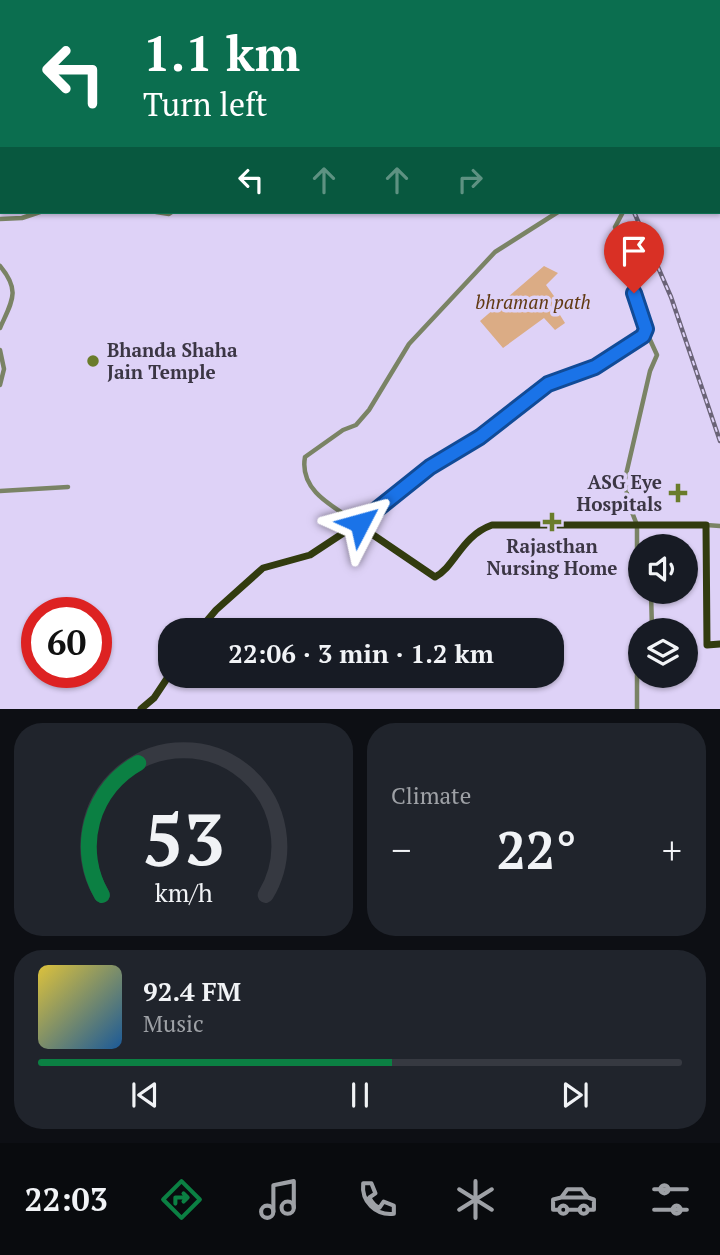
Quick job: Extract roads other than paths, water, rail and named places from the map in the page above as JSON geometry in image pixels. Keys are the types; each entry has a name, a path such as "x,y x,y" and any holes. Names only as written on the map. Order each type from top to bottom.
{"main road":[{"path":"209,618 263,568 312,554 357,524 394,551 436,576 468,541 492,525 706,525 707,644 720,642"},
{"path":"147,708 162,688"}],"street":[{"path":"0,219 22,218 34,214"},
{"path":"555,214 495,253 409,344 370,409 356,425 343,430 305,457 304,462 314,493 357,524 430,467 480,437 544,387 595,367 643,336 646,331"},
{"path":"623,214 615,227 629,264 646,331 657,355 650,370 625,479 637,534"},
{"path":"0,266 10,278 13,287 0,328"},
{"path":"0,350 4,369 0,385"},
{"path":"0,491 68,487"},
{"path":"706,525 720,526"},
{"path":"636,688 636,709"}],"railway":[{"path":"635,214 671,297 720,441"}],"place":[{"name":"Bhanda Shaha Jain Temple","path":"93,361"},
{"name":"ASG Eye Hospitals","path":"678,493"},
{"name":"Rajasthan Nursing Home","path":"552,522"}],"park label":[{"name":"bhraman path","path":"533,302"}]}
